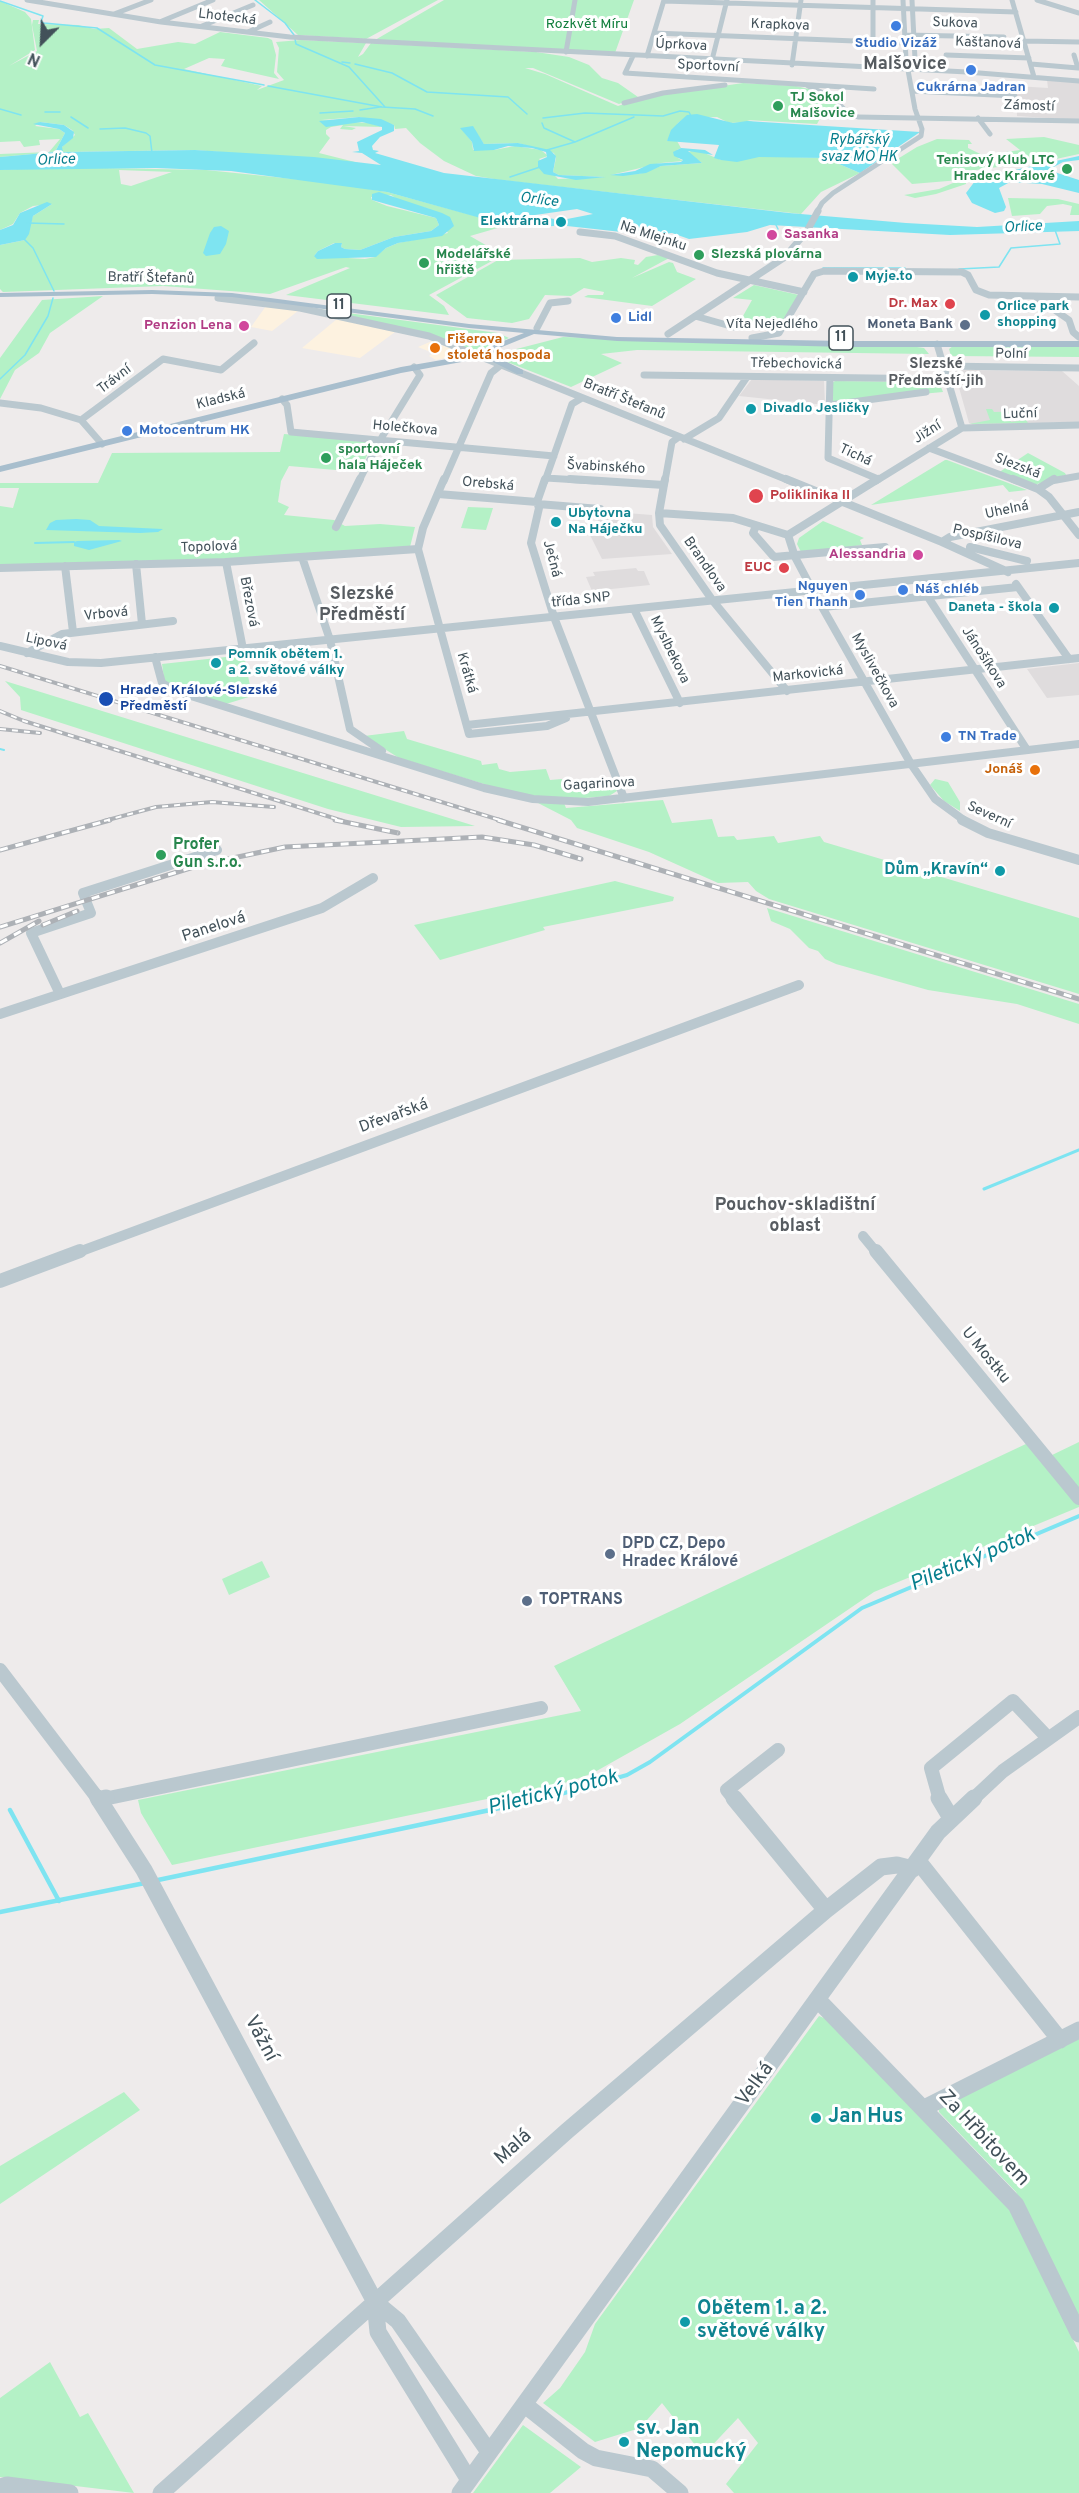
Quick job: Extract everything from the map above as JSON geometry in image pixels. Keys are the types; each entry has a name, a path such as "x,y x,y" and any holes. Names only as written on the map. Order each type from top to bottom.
{"main road":[{"name":"Bratří Štefanů","path":"0,295 154,290 241,294 534,333"},
{"name":"Bratří Štefanů","path":"67,293 152,292 232,295 451,324 557,335"},
{"path":"451,324 503,333 510,336 509,342"},
{"name":"Víta Nejedlého","path":"534,333 666,337 1079,341"},
{"name":"Kladská","path":"475,357 534,333"},
{"name":"Kladská","path":"0,469 414,367 497,352 534,333"},
{"name":"Víta Nejedlého","path":"557,335 659,340 910,344 938,349 1079,341"},
{"path":"497,352 494,356 496,360 520,372"},
{"path":"475,357 491,361"}],"street":[{"name":"Lhotecká","path":"27,0 160,22 281,36"},
{"path":"113,15 151,0"},
{"path":"160,22 213,0"},
{"path":"201,27 252,5 245,0"},
{"path":"566,52 575,0"},
{"path":"647,56 664,0 1016,12"},
{"path":"873,0 873,41"},
{"path":"668,334 785,257 807,231 822,203 845,185 918,141 923,131 912,91 905,43 903,0"},
{"path":"909,69 915,59 912,0"},
{"path":"1012,0 1034,77"},
{"path":"1037,0 1079,13"},
{"path":"712,60 726,2"},
{"path":"67,7 78,3"},
{"path":"792,65 801,3"},
{"path":"247,33 270,22"},
{"name":"Krapkova","path":"654,33 905,43"},
{"name":"Sukova","path":"905,35 1004,38"},
{"name":"Úprkova","path":"281,36 749,63 909,69 1079,81"},
{"path":"1024,41 1079,42"},
{"name":"Kaštanová","path":"946,55 1030,61 1078,68 1074,55"},
{"name":"Sportovní","path":"633,56 625,73 874,89"},
{"path":"624,103 663,93 700,90 744,81 749,63"},
{"name":"Sportovní","path":"808,86 832,97 852,116 864,118 874,125"},
{"path":"912,91 1015,96"},
{"name":"Zámostí","path":"864,118 918,116 1079,121"},
{"name":"Zámostí","path":"978,118 990,134"},
{"name":"Na Mlejnku","path":"580,232 615,236 717,273 804,292"},
{"path":"752,338 779,333 814,274 824,271 957,272 968,275 975,289 988,295 1079,297"},
{"path":"1036,297 1069,320 1079,341"},
{"path":"218,298 300,308 353,318 425,335 475,357"},
{"path":"534,333 550,303 568,301"},
{"path":"695,316 734,327"},
{"name":"Trávní","path":"81,420 163,359 221,370 254,343"},
{"name":"Jižní","path":"788,535 962,428 938,349"},
{"name":"Bratří Štefanů","path":"491,361 942,542 1013,580"},
{"path":"418,549 420,535 491,372 501,365"},
{"name":"Polní","path":"943,366 1079,368"},
{"path":"336,527 381,440 420,375 414,367"},
{"name":"Třebechovická","path":"644,375 947,379"},
{"path":"747,377 719,418 672,442 659,513 728,518 788,535"},
{"name":"Tichá","path":"830,378 828,458 878,479"},
{"path":"830,405 926,392"},
{"name":"Ječná","path":"582,398 572,404 546,478 538,503 531,546 554,617 624,798"},
{"name":"Holečkova","path":"282,399 287,405 289,432 554,456"},
{"path":"0,403 41,408 81,420 102,444"},
{"name":"Luční","path":"962,428 1079,425"},
{"name":"Slezská","path":"929,448 1038,489 1049,497 1079,535"},
{"path":"1038,489 1056,478 1079,476"},
{"name":"Švabinského","path":"546,478 664,485"},
{"name":"Orebská","path":"438,494 600,509"},
{"name":"Uhelná","path":"942,542 950,537 1063,513 1079,512"},
{"name":"Brandlova","path":"659,513 660,525 713,601 787,691"},
{"path":"756,526 753,533 774,557 885,548"},
{"name":"Myslivečkova","path":"788,535 795,557 813,591 911,764"},
{"name":"Pospíšilova","path":"942,542 1027,561"},
{"name":"Topolová","path":"0,567 226,561 418,549"},
{"name":"Krátká","path":"418,549 467,725"},
{"path":"302,557 330,640 350,729 393,758"},
{"name":"Březová","path":"226,561 243,649"},
{"name":"třída SNP","path":"87,664 917,580 1013,580 1079,563"},
{"name":"Vrbová","path":"136,564 142,624"},
{"path":"65,566 73,632"},
{"name":"Jánošíkova","path":"917,580 1027,750"},
{"path":"823,607 927,596 1013,580 1074,659"},
{"name":"Myslbekova","path":"634,609 680,703"},
{"name":"Vrbová","path":"27,653 73,632 172,621"},
{"name":"Lipová","path":"0,646 87,664"},
{"name":"Gagarinova","path":"155,657 160,680 169,688 484,788 533,799 588,802 1079,744"},
{"name":"Markovická","path":"576,715 541,726 470,734 467,725 537,716 576,715 1074,659"},
{"path":"537,716 543,721 541,726"},
{"name":"Severní","path":"911,764 935,799 960,819 998,837 1079,860"},
{"path":"60,994 30,933 91,913 83,893 217,850"},
{"name":"Panelová","path":"0,1014 322,908 373,878"},
{"name":"Dřevařská","path":"0,1281 799,985"},
{"name":"U Mostku","path":"863,1236 947,1335 1079,1498"},
{"name":"Vážní","path":"0,1670 99,1800 144,1870 375,2302 398,2321 489,2452"},
{"path":"951,1818 939,1798 931,1768 1013,1701 1048,1738"},
{"path":"99,1800 541,1708"},
{"name":"Velká","path":"464,2487 951,1818 1003,1771 1079,1717"},
{"path":"778,1750 727,1790 825,1910"},
{"path":"915,1865 1060,2040"},
{"name":"Malá","path":"161,2493 567,2131 825,1910 881,1867 915,1865"},
{"name":"Za Hřbitovem","path":"818,2000 1016,2205 1079,2334"},
{"path":"924,2108 1079,2030"},
{"name":"Vážní","path":"375,2302 378,2332 464,2487"},
{"path":"525,2405 583,2451 596,2458 636,2465 664,2476 680,2493"},
{"path":"0,2487 7,2485 70,2493"}],"shaded area":[{"path":"1047,80 1079,82 1079,120 1017,116 1016,86 1048,88"},
{"path":"266,306 298,311 272,331 251,327"},
{"path":"337,319 395,332 360,358 302,348"},
{"path":"432,341 464,354 436,360 429,356 433,353 418,347"},
{"path":"954,370 1062,371 1079,386 1079,422 975,425 969,423"},
{"path":"752,379 824,381 825,405 739,396"},
{"path":"601,511 652,515 653,527 672,554 602,559 588,531 595,530"},
{"path":"636,568 638,571 644,571 650,585 592,591 586,577 595,576 593,572"},
{"path":"1079,663 1079,695 1047,698 1027,669"}],"green space":[{"path":"259,0 438,0 366,39 298,35"},
{"name":"Rozkvět Míru","path":"444,0 634,0 615,53 375,40"},
{"path":"0,1 25,12 31,19 35,50 9,66 37,51 32,25 33,20 39,20 38,24 78,25 94,29 109,28 137,49 178,42 195,44 220,32 268,38 272,40 276,55 274,73 279,79 221,66 225,59 209,58 184,69 262,86 257,90 284,80 277,72 279,48 276,42 301,40 366,43 358,57 371,43 536,52 569,57 589,65 602,78 618,83 638,97 619,104 533,68 525,68 545,74 618,106 641,98 743,83 796,86 813,90 832,100 844,112 822,115 817,124 747,120 753,122 729,123 717,117 685,118 678,123 667,141 677,141 681,148 677,150 678,158 683,161 661,163 611,175 639,174 661,166 702,163 687,153 691,151 702,152 721,160 760,156 825,158 860,173 821,192 801,214 476,176 444,161 420,143 406,128 395,129 394,125 359,117 321,120 369,123 383,127 343,126 356,128 352,130 340,129 343,125 331,127 326,130 330,138 319,153 359,163 195,150 60,152 62,147 75,135 72,130 64,125 40,122 35,126 59,129 65,133 55,152 0,157 0,154 49,152 60,139 39,140 40,145 24,147 20,141 0,142","holes":["461,128 475,131 484,144 518,143 554,153 556,158 553,172 559,175 605,177 558,179 539,159 548,156 541,150 515,146 494,150 473,150 472,142"]},
{"path":"1044,137 1079,145 1079,154 1033,164 1006,152 1020,150 1006,139"},
{"path":"937,139 969,140 972,144 968,144 968,148 1005,166 976,170 966,175 966,184 936,194 915,198 904,195 939,189 960,180 912,184 891,163 917,147"},
{"path":"53,167 206,170 333,183 387,192 508,225 470,236 503,255 429,295 444,306 449,315 286,295 350,268 346,267 270,294 163,286 3,292 0,289 0,245 25,240 33,216 52,204 33,206 20,213 13,224 0,230 0,170","holes":["119,170 172,172 131,186 121,184","391,195 400,201 429,209 448,233 398,243 386,248 375,257 365,259 314,256 318,251 334,243 342,243 341,247 345,249 360,250 394,237 431,231 439,225 436,218 387,206 372,200 371,197"]},
{"path":"1008,198 1058,199 1079,204 1079,215 1070,215 1072,206 1063,204 1047,206 1040,214 1012,216"},
{"path":"658,255 671,257 632,278 669,262 673,263 677,272 696,279 652,306 584,297 603,295 604,292 584,288 571,296 545,295 529,319 512,323 467,318 436,295 498,260 580,258 592,262 621,258 635,260 634,264 638,265 646,257"},
{"path":"754,285 799,295 780,327 733,324 743,316 752,300 733,298"},
{"path":"103,296 50,333 39,353 15,370 0,399 0,358 42,300"},
{"path":"288,305 498,333 509,338 481,350 470,350 429,334"},
{"path":"563,337 917,347 924,348 929,354 637,350 601,354 622,363 571,387 497,358 497,354"},
{"path":"953,346 1079,346 1079,357 951,356 949,349"},
{"path":"835,381 939,382 943,392 835,402 831,400 832,383"},
{"path":"986,409 992,409 994,412 1033,411 1034,414 1008,415 1011,422 1026,420 1028,423 969,424 990,420"},
{"path":"284,434 374,441 359,472 289,466 281,481 278,502 289,507 284,515 334,520 345,526 380,524 415,527 410,547 219,560 0,565 0,506 13,508 19,488 0,488 0,483 98,483 112,453 280,452"},
{"path":"1028,453 1066,475 1034,485 998,473"},
{"path":"945,460 1027,490 1009,492 1003,485 871,505"},
{"path":"468,507 493,508 486,530 461,528"},
{"path":"823,521 864,538 860,540 862,545 802,554 797,544 799,538"},
{"path":"244,655 252,696 226,704 177,689 166,684 164,678 162,664"},
{"path":"5,681 475,826 401,827 328,809 21,710 20,697"},
{"path":"404,731 407,739 481,761 482,765 497,763 499,769 510,772 546,769 550,780 562,779 564,783 612,778 617,791 609,796 573,799 534,797 513,793 399,758 364,736"},
{"path":"935,779 948,782 960,802 960,811 944,801 930,785"},
{"path":"663,800 672,823 712,819 718,837 734,836 737,840 774,836 778,843 820,836 824,842 1079,918 1079,994 769,899 756,891 748,882 718,883 649,852 577,828 571,820 538,803 564,803 566,808"},
{"path":"615,881 674,897 673,901 543,927 545,930 440,960 414,925"},
{"path":"767,908 1079,1004 1079,1024 1017,1004 928,990 836,964 825,959 818,951 809,948 790,929 771,921"},
{"path":"1079,1442 1079,1490 1050,1456"},
{"path":"1028,1443 1079,1502 1079,1507 874,1592 680,1724 593,1773 568,1782 172,1865 141,1813 138,1800 581,1711 554,1666"},
{"path":"262,1561 270,1577 229,1595 222,1579"},
{"path":"819,2016 831,2021 1011,2210 1079,2352 1079,2493 734,2493 726,2484 758,2443 738,2418 703,2455 662,2403 640,2428 595,2442 543,2403 560,2388 585,2352 595,2324"},
{"path":"1079,2035 1079,2324 1016,2192 939,2112 939,2104"},
{"path":"124,2092 140,2110 0,2204 0,2166"},
{"path":"50,2362 80,2417 88,2413 134,2493 0,2477 0,2398"},
{"path":"523,2425 581,2467 550,2493 473,2493"}],"water":[{"name":"Rybářský svaz MO HK","path":"697,114 733,123 747,121 920,132 860,173 825,158 759,157 737,162 721,160 714,158 719,145 667,141 671,130 678,123 687,115"},
{"name":"Orlice","path":"359,117 381,119 394,125 394,131 380,137 372,146 373,150 379,151 375,153 444,173 789,213 906,223 977,227 1079,221 1079,231 950,235 770,225 747,232 689,239 672,233 649,235 567,226 567,219 593,214 577,209 535,215 554,219 554,226 528,227 484,219 387,192 231,171 156,168 0,170 0,157 55,152 65,133 59,129 33,124 40,122 64,125 74,132 73,138 62,147 63,152 195,150 314,157 381,165 362,153 352,152 359,151 357,142 382,130 382,127 362,122 326,127 319,121"},
{"path":"473,126 484,144 518,143 550,150 556,156 553,172 559,175 606,177 576,180 544,174 538,167 538,161 547,157 546,152 532,148 508,146 494,150 474,151 472,142 460,128"},
{"path":"681,148 705,150 713,155 688,151 702,163 661,166 646,173 623,176 610,175 635,171 650,164 681,162 683,160 674,156 673,152"},
{"path":"1079,156 1079,160 1063,162 1048,170 1079,180 1079,193 1042,184 1010,182 999,188 1006,207 1004,211 995,213 972,203 966,193 975,181 987,176"},
{"path":"379,192 442,213 450,217 454,226 442,236 398,243 386,248 376,257 317,259 314,256 318,251 335,243 342,243 341,247 345,249 360,250 394,237 431,231 439,225 436,218 372,200 372,194"},
{"path":"47,202 52,204 33,216 29,234 25,240 0,245 0,230 13,225 20,213"},
{"path":"221,226 229,231 226,244 220,254 206,256 203,253 210,233 214,227"},
{"path":"56,520 90,520 99,526 163,529 158,532 140,533 46,530 50,523"},
{"path":"122,541 89,550 74,546 74,542"}],"waterway":[{"path":"255,0 285,23 294,35"},
{"path":"0,1 43,16 41,22 44,23 97,28 155,65 264,85"},
{"path":"295,39 296,44 349,67 385,107"},
{"path":"342,62 350,63"},
{"path":"355,64 392,73 427,92 508,97 527,114"},
{"path":"268,86 382,107 415,109 433,116"},
{"path":"360,110 380,107"},
{"path":"0,109 21,115"},
{"path":"320,113 353,111"},
{"path":"543,118 585,113 663,116 680,111 689,112 691,116"},
{"path":"45,112 60,112"},
{"path":"71,117 88,128"},
{"path":"575,142 634,117"},
{"path":"542,123 544,128 575,142"},
{"path":"100,129 125,128 146,133 150,136 152,153"},
{"path":"547,150 575,142"},
{"path":"510,177 540,167"},
{"path":"550,222 571,223"},
{"path":"27,223 64,224"},
{"path":"776,225 778,229"},
{"path":"959,269 999,267 1011,248 1060,244 1055,230"},
{"path":"22,237 33,248 54,291"},
{"path":"823,268 905,268"},
{"path":"0,379 25,355 48,316 53,298"},
{"path":"35,543 74,542"},
{"path":"0,749 4,750"},
{"path":"984,1189 1079,1150"},
{"name":"Piletický potok","path":"547,1798 627,1775 650,1762 862,1608 1079,1516"},
{"name":"Piletický potok","path":"158,1880 547,1798"},
{"name":"Piletický potok","path":"540,1800 547,1798"},
{"path":"10,1810 59,1900"},
{"name":"Piletický potok","path":"59,1900 145,1883"},
{"name":"Piletický potok","path":"0,1912 59,1900"}],"railway":[{"path":"0,666 503,821"},
{"path":"0,711 24,721 343,821"},
{"path":"0,729 40,733"},
{"path":"104,821 156,807 212,802 274,807"},
{"path":"0,850 110,820"},
{"path":"335,820 398,833"},
{"path":"498,820 1079,999"},
{"path":"0,927 200,865 285,847 482,837 534,845 581,859"},
{"path":"43,925 77,911"},
{"path":"0,943 39,921"}],"place":[{"name":"Studio Vizáž","path":"896,26"},
{"name":"Cukrárna Jadran","path":"971,70"},
{"name":"TJ Sokol Malšovice","path":"778,106"},
{"name":"Tenisový Klub LTC Hradec Králové","path":"1067,169"},
{"name":"Elektrárna","path":"561,222"},
{"name":"Sasanka","path":"772,235"},
{"name":"Slezská plovárna","path":"699,255"},
{"name":"Modelářské hřiště","path":"424,263"},
{"name":"Myje.to","path":"853,277"},
{"name":"Dr. Max","path":"950,304"},
{"name":"Orlice park shopping","path":"985,315"},
{"name":"Lidl","path":"616,318"},
{"name":"Moneta Bank","path":"965,325"},
{"name":"Penzion Lena","path":"244,326"},
{"name":"Fišerova stoletá hospoda","path":"435,348"},
{"name":"Divadlo Jesličky","path":"751,409"},
{"name":"Motocentrum HK","path":"127,431"},
{"name":"sportovní hala Háječek","path":"326,458"},
{"name":"Poliklinika II","path":"756,496"},
{"name":"Ubytovna Na Háječku","path":"556,522"},
{"name":"Alessandria","path":"918,555"},
{"name":"EUC","path":"784,568"},
{"name":"Náš chléb","path":"903,590"},
{"name":"Nguyen Tien Thanh","path":"860,595"},
{"name":"Daneta - škola","path":"1054,608"},
{"name":"Pomník obětem 1. a 2. světové války","path":"216,663"},
{"name":"Hradec Králové-Slezské Předměstí","path":"106,699"},
{"name":"TN Trade","path":"946,737"},
{"name":"Jonáš","path":"1035,770"},
{"name":"Profer Gun s.r.o.","path":"161,855"},
{"name":"Dům „Kravín“","path":"1000,871"},
{"name":"DPD CZ, Depo Hradec Králové","path":"610,1554"},
{"name":"TOPTRANS","path":"527,1601"},
{"name":"Jan Hus","path":"816,2118"},
{"name":"Obětem 1. a 2. světové války","path":"685,2322"},
{"name":"sv. Jan Nepomucký","path":"624,2442"}],"district":[{"name":"Malšovice","path":"905,65"},
{"name":"Slezské Předměstí-jih","path":"936,374"},
{"name":"Slezské Předměstí","path":"362,605"},
{"name":"Pouchov-skladištní oblast","path":"795,1216"}]}
